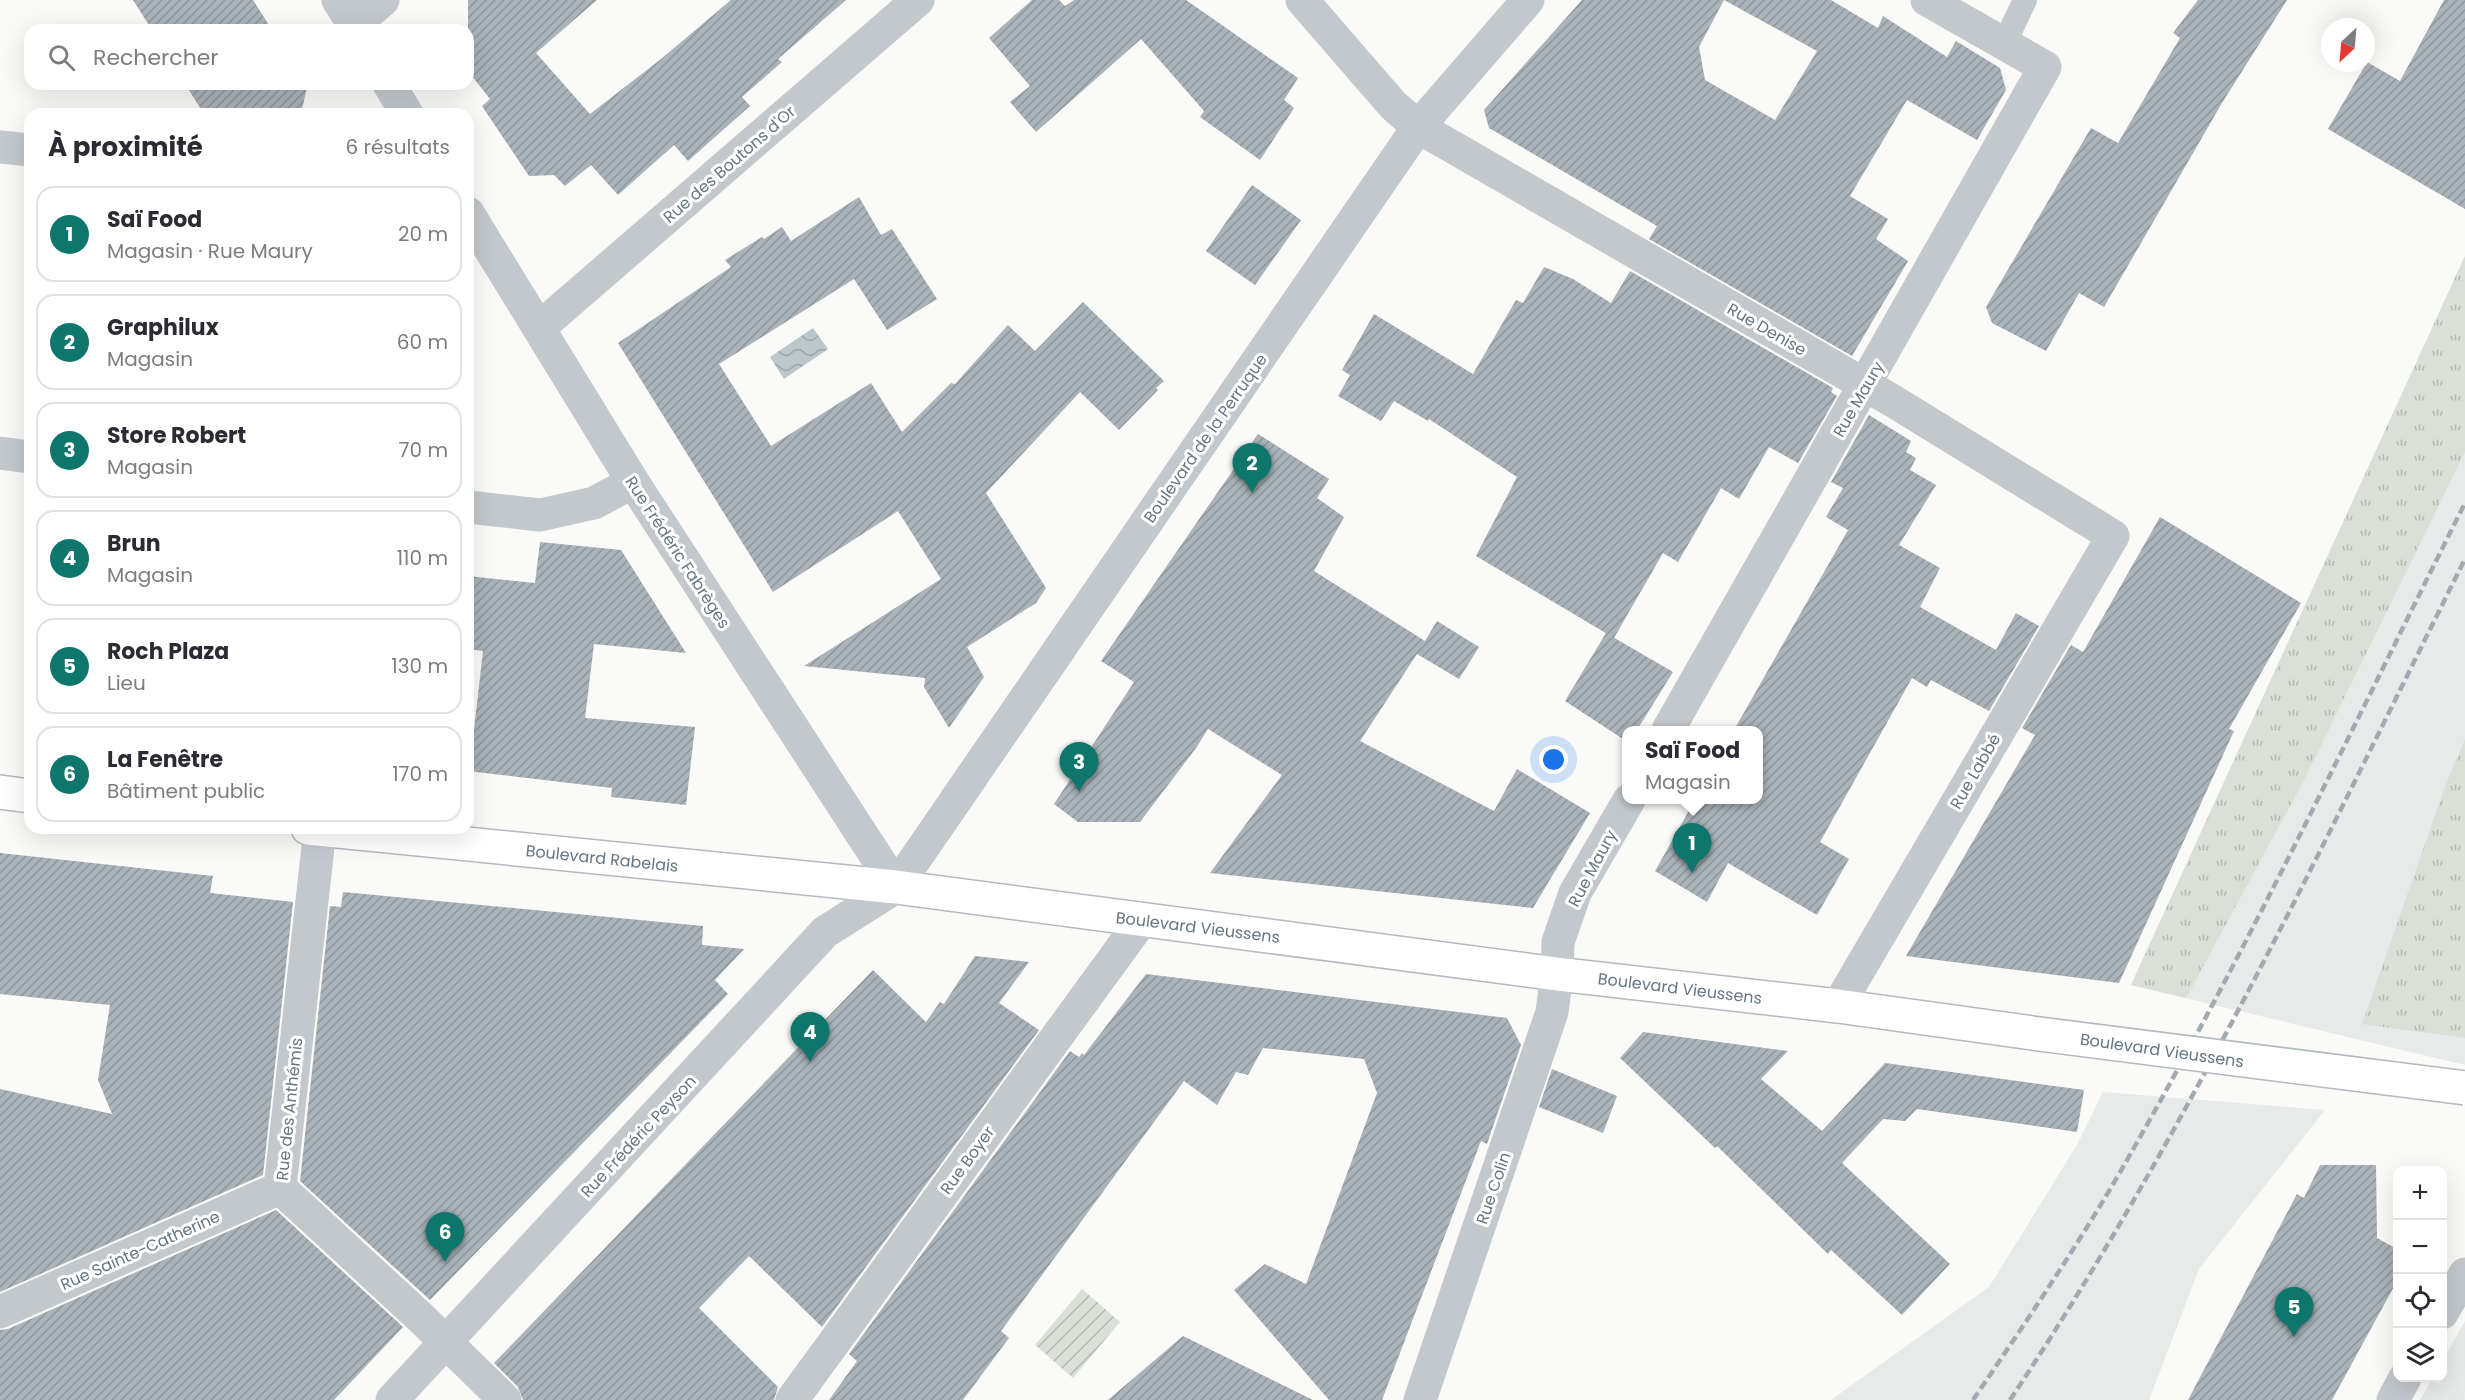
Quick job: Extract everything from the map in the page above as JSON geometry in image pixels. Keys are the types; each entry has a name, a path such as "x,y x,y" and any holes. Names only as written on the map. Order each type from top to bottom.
{"main road":[{"path":"0,792 24,795"},
{"name":"Boulevard Rabelais","path":"364,834 896,887"},
{"name":"Boulevard Vieussens","path":"896,887 1557,974 1838,1006 2465,1088"}],"street":[{"path":"350,18 383,0"},
{"name":"Rue des Boutons d'Or","path":"538,328 918,0"},
{"name":"Rue Denise","path":"1302,0 1393,105 1418,127 1866,386 2113,536"},
{"name":"Boulevard de la Perruque","path":"896,887 1418,127 1528,0"},
{"path":"1927,0 2004,44"},
{"name":"Rue Maury","path":"1670,726 1866,386 2045,67 2004,44"},
{"path":"393,90 403,108"},
{"path":"0,147 24,149"},
{"name":"Rue Frédéric Fabrèges","path":"474,223 633,482 896,887"},
{"path":"0,453 24,456"},
{"path":"474,508 540,515 594,503 633,482"},
{"name":"Rue Labbé","path":"1838,1006 2113,536"},
{"name":"Rue Maury","path":"1557,974 1558,942 1575,893 1627,804"},
{"name":"Rue des Anthémis","path":"314,834 280,1188 505,1400"},
{"name":"Rue Frédéric Peyson","path":"392,1400 825,932 896,887"},
{"name":"Rue Boyer","path":"792,1400 1142,920"},
{"name":"Rue Colin","path":"1420,1400 1552,1012 1557,974"},
{"name":"Rue Sainte-Catherine","path":"0,1312 280,1188"},
{"path":"2447,1305 2465,1274"},
{"path":"2392,1400 2402,1382"}],"lane":[{"path":"2004,44 2025,0"}],"shaded area":[{"path":"2465,256 2465,1065 2131,985"},
{"path":"2103,1092 2325,1110 2199,1269 2149,1400 1831,1400 1989,1287 2077,1145"},
{"path":"2465,1321 2465,1400 2420,1400 2431,1382 2447,1382 2447,1353"}],"green space":[{"path":"2465,256 2465,452 2302,784 2186,998 2131,985"},
{"path":"2465,739 2465,1038 2362,1024 2446,784"},
{"path":"1082,1289 1120,1322 1073,1378 1035,1345"}],"water":[{"path":"813,328 828,349 784,379 770,357"}],"building":[{"path":"133,0 253,0 268,24 148,24"},
{"path":"468,0 597,0 536,53 590,114 661,59 731,0 846,0 778,59 782,62 742,97 750,106 688,161 674,145 618,195 591,165 565,186 554,175 529,176 482,106 490,99 474,79 474,24 468,24"},
{"path":"1032,0 1059,0 1065,6 1074,0 1186,0 1298,78 1284,100 1294,108 1260,160 1200,117 1204,111 1141,39 1036,132 1010,102 1030,86 989,38"},
{"path":"1582,0 1724,0 1831,0 1878,28 1883,16 1947,57 1956,41 2000,68 2006,90 1977,140 1907,100 1850,196 1888,219 1876,239 1908,261 1852,356 1649,239 1657,226 1489,128 1484,110","holes":["1724,0 1817,51 1775,120 1705,80 1699,47"]},
{"path":"2198,0 2287,0 2222,103 2104,307 2079,293 2046,351 1992,323 1986,307 2091,128 2118,143 2180,38 2173,33"},
{"path":"2444,0 2465,0 2465,209 2328,129 2361,72 2375,72 2375,67 2400,81"},
{"path":"189,90 306,90 302,108 200,108"},
{"path":"1252,185 1301,220 1255,285 1206,251"},
{"path":"859,197 881,235 892,229 937,299 887,330 854,279 719,364 771,446 871,383 902,432 951,383 955,384 1008,325 1035,351 1083,302 1164,381 1119,430 1080,392 986,493 1046,588 1036,603 967,647 984,677 949,728 924,687 925,678 804,666 941,579 898,511 773,592 618,343 731,267 725,260 762,237 764,239 782,227 791,241"},
{"path":"1544,267 1573,279 1611,303 1630,271 1833,388 1831,392 1837,396 1798,463 1769,447 1739,499 1721,488 1678,562 1663,553 1614,638 1476,556 1517,477 1429,419 1428,421 1394,401 1381,421 1338,396 1350,375 1342,370 1374,314 1473,374 1516,300 1523,303"},
{"path":"1869,415 1911,441 1906,452 1916,458 1910,470 1936,485 1899,545 1940,568 1920,607 1996,650 2016,613 2039,626 1989,711 1931,680 1927,687 1912,678 1820,842 1849,859 1817,915 1728,863 1707,902 1655,871 1693,804 1763,804 1763,726 1736,726 1848,530 1826,517 1843,488 1831,482"},
{"path":"1258,434 1329,479 1317,498 1344,517 1314,571 1425,641 1437,621 1479,647 1459,679 1417,654 1360,741 1494,811 1517,769 1590,813 1533,908 1210,873 1282,775 1208,729 1140,822 1078,822 1054,804 1134,682 1101,661"},
{"path":"2160,517 2301,603 2229,729 2234,731 2119,983 1906,956 2035,735 2022,728 2071,645 2083,652"},
{"path":"540,542 621,550 686,653 594,644 585,718 695,727 686,805 611,797 612,788 474,772 474,730 483,651 474,650 474,577 535,583"},
{"path":"1606,633 1673,672 1639,726 1622,726 1622,738 1565,701"},
{"path":"0,853 213,876 210,893 293,902 263,1175 0,1292 0,1089 112,1114 98,1080 110,1005 0,994"},
{"path":"343,892 703,926 702,945 744,949 715,980 728,994 430,1300 300,1181 330,906 341,907"},
{"path":"975,956 1029,962 999,1003 1039,1030 822,1327 749,1256 699,1308 778,1387 774,1400 523,1400 518,1387 494,1363 873,970 926,1022 940,1002 944,1004"},
{"path":"1146,974 1507,1018 1521,1045 1487,1144 1481,1141 1382,1400 1329,1400 1234,1290 1265,1264 1306,1284 1377,1093 1364,1059 1263,1048 1248,1075 1236,1072 1217,1105 1184,1081 1001,1331 1009,1338 963,1400 829,1400 857,1361 849,1354 1070,1051 1079,1057 1082,1053 1084,1055"},
{"path":"1643,1032 1788,1051 1761,1079 1822,1131 1885,1063 2084,1090 2077,1132 1917,1109 1905,1121 1883,1119 1842,1163 1950,1264 1902,1315 1831,1250 1828,1254 1717,1146 1715,1148 1620,1058"},
{"path":"1552,1069 1617,1096 1603,1133 1539,1107"},
{"path":"2320,1165 2376,1165 2377,1238 2393,1247 2393,1288 2332,1400 2188,1400 2297,1194 2304,1198"},
{"path":"276,1210 403,1327 334,1400 0,1400 0,1330 8,1329"},
{"path":"1183,1336 1313,1400 1108,1400"}],"railway":[{"path":"1973,1400 2035,1309 2094,1216 2176,1073 2303,830 2465,503"},
{"path":"2010,1400 2075,1299 2136,1196 2251,987 2465,559"}],"place":[{"name":"Graphilux","path":"1252,493"},
{"name":"Store Robert","path":"1079,792"},
{"name":"Saï Food","path":"1692,873"},
{"name":"Brun","path":"810,1062"},
{"name":"La Fenêtre","path":"445,1262"},
{"name":"Roch Plaza","path":"2294,1337"}]}
